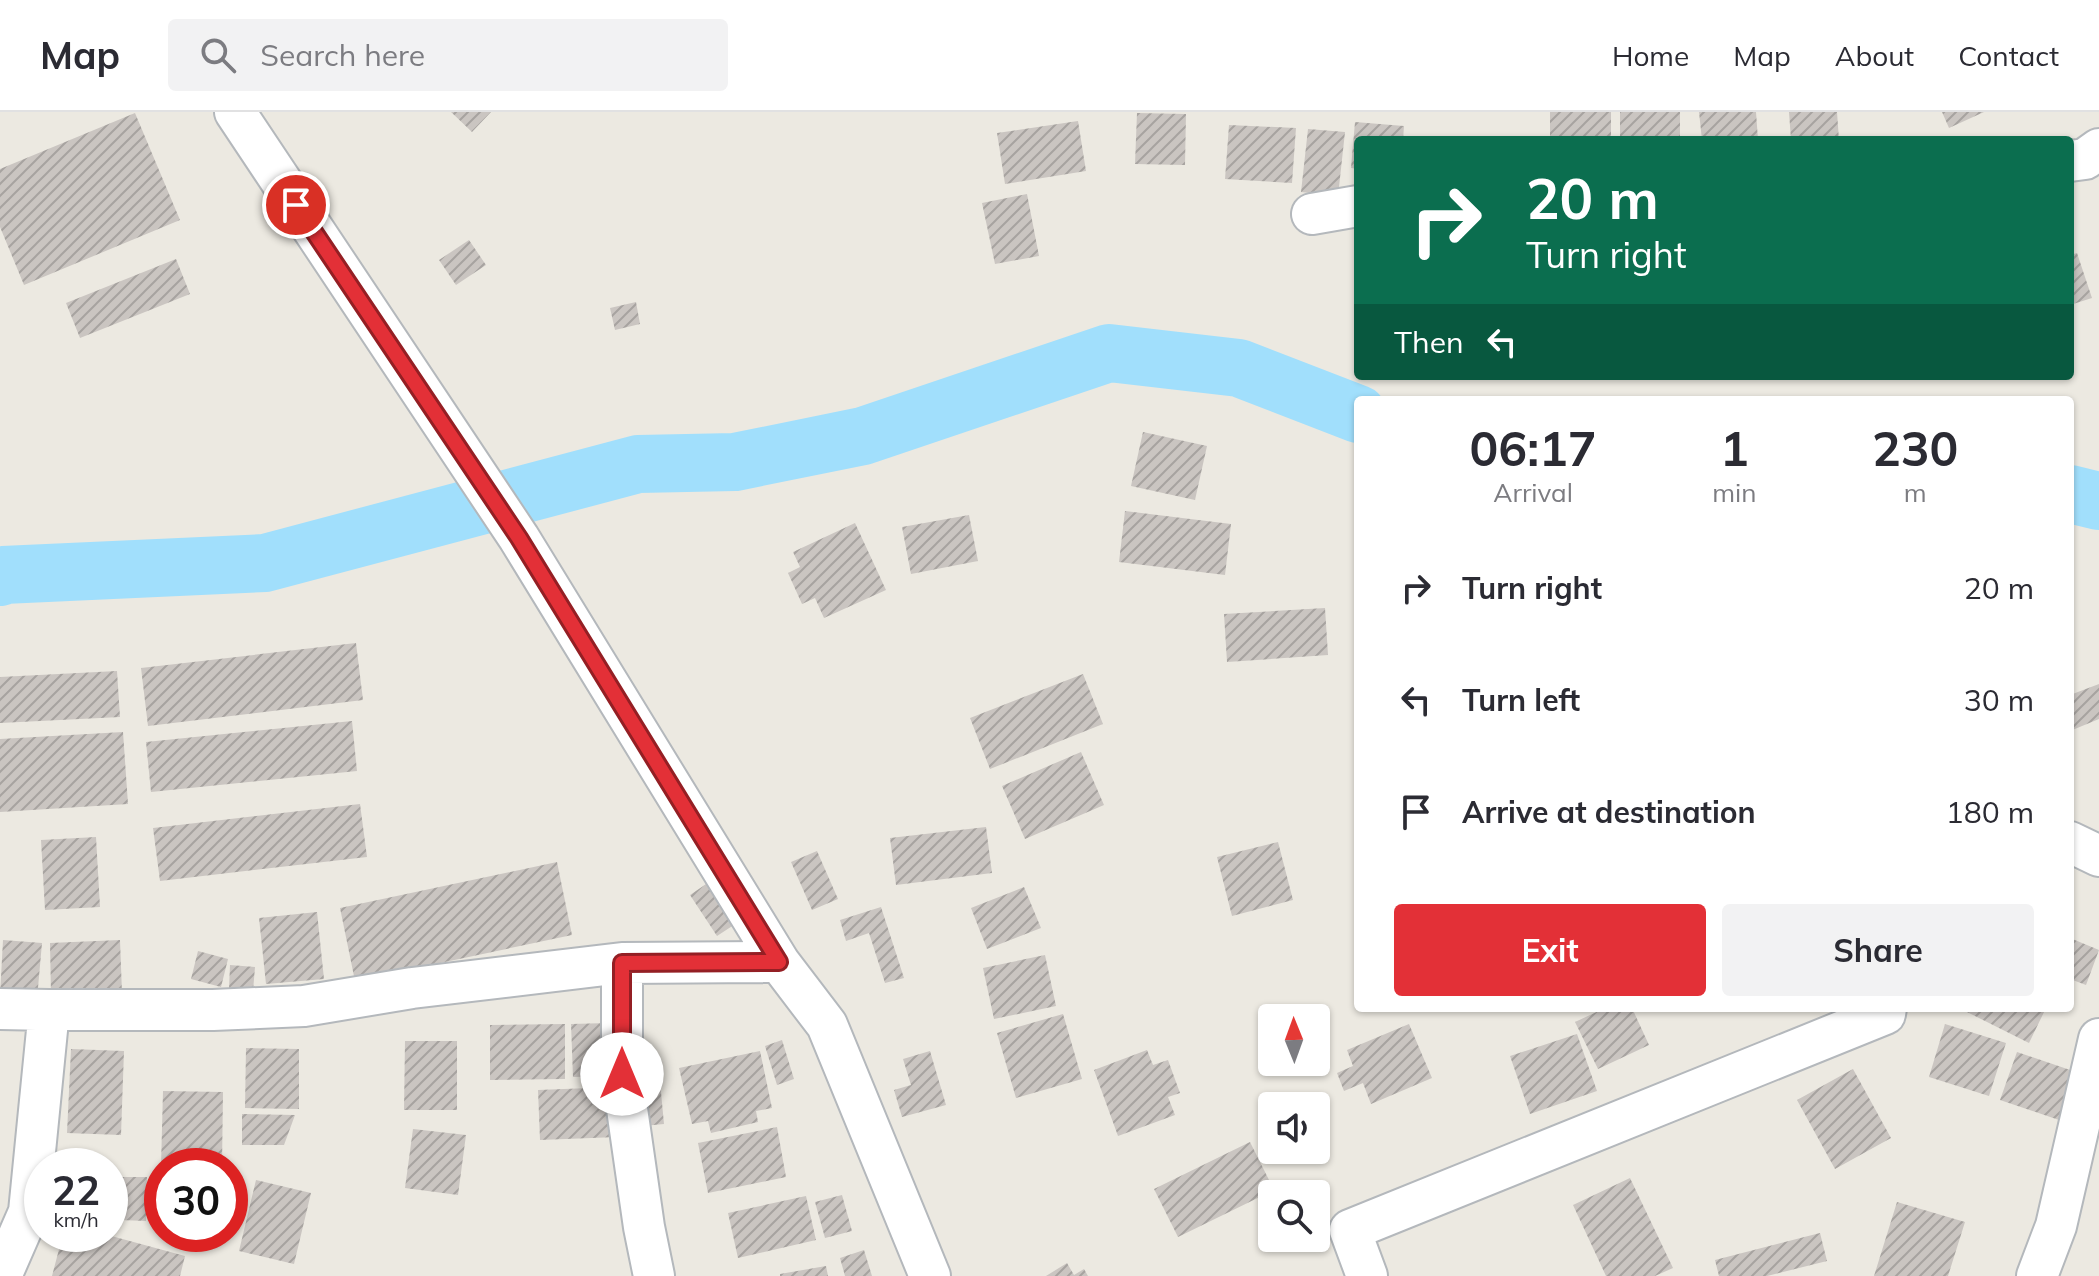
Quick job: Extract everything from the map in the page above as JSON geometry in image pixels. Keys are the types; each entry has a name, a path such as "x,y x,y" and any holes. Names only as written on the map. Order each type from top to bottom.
{"street":[{"path":"249,117 519,538 779,962 827,1025 930,1276"},
{"path":"2074,160 2085,159 2099,149"},
{"path":"1312,214 1354,207"},
{"path":"2074,844 2099,856"},
{"path":"0,1009 213,1010 304,1006 412,988 622,963 779,962"},
{"path":"622,963 622,1074 654,1276"},
{"path":"1,1276 29,1212 49,1010"},
{"path":"1367,1276 1350,1230 1885,1012"},
{"path":"2037,1276 2056,1226 2099,1039"}],"building":[{"path":"451,112 491,112 472,132"},
{"path":"1550,112 1611,112 1611,136 1550,136"},
{"path":"1620,112 1680,112 1680,136 1620,136"},
{"path":"1699,112 1756,112 1758,136 1702,136"},
{"path":"1789,112 1837,112 1839,136 1791,136"},
{"path":"1942,112 1984,112 1949,128"},
{"path":"135,113 180,220 24,285 0,227 0,169"},
{"path":"1137,113 1186,114 1185,165 1135,164"},
{"path":"1078,121 1086,171 1005,184 997,133"},
{"path":"1355,122 1404,126 1403,136 1354,136 1354,168 1351,168"},
{"path":"1229,125 1296,128 1292,183 1225,179"},
{"path":"1308,129 1345,132 1338,196 1301,192"},
{"path":"1027,194 1039,256 995,264 982,203"},
{"path":"469,240 486,265 456,285 439,260"},
{"path":"2077,253 2092,298 2074,304 2074,254"},
{"path":"176,259 190,294 80,338 66,303"},
{"path":"636,302 640,324 615,330 610,308"},
{"path":"1143,432 1207,446 1195,500 1131,486"},
{"path":"1125,511 1231,524 1225,575 1119,562"},
{"path":"969,515 978,561 911,574 902,527"},
{"path":"855,523 886,590 824,618 815,598 802,604 788,573 800,567 793,552"},
{"path":"1325,608 1328,655 1227,662 1224,614"},
{"path":"356,643 363,700 148,726 141,668"},
{"path":"117,671 120,717 0,723 0,677"},
{"path":"1083,674 1103,724 990,769 970,718"},
{"path":"2099,684 2099,719 2074,729 2074,693"},
{"path":"352,721 357,771 151,792 146,742"},
{"path":"123,732 128,804 0,812 0,739"},
{"path":"1081,752 1104,805 1025,839 1002,786"},
{"path":"360,804 367,857 160,881 153,828"},
{"path":"986,827 992,873 896,885 890,838"},
{"path":"96,837 100,907 45,910 41,840"},
{"path":"1278,842 1293,900 1232,916 1217,857"},
{"path":"817,851 838,899 812,910 791,862"},
{"path":"557,862 572,935 355,981 340,908"},
{"path":"715,878 743,919 717,936 690,895"},
{"path":"1024,887 1041,928 987,949 971,908"},
{"path":"881,907 904,978 885,983 869,933 846,941 840,920"},
{"path":"317,912 324,979 266,984 259,918"},
{"path":"3,940 42,943 37,999 0,996"},
{"path":"120,940 122,993 51,995 50,943"},
{"path":"2074,940 2099,950 2086,985 2074,980"},
{"path":"198,951 228,959 221,987 191,979"},
{"path":"1045,955 1056,1006 994,1019 983,968"},
{"path":"230,965 255,967 253,991 229,989"},
{"path":"1596,1012 1634,1012 1649,1045 1598,1069 1575,1022"},
{"path":"1967,1012 2044,1012 2029,1043"},
{"path":"1063,1014 1082,1079 1016,1098 997,1033"},
{"path":"608,1023 609,1076 573,1077 571,1024"},
{"path":"565,1024 565,1079 490,1080 490,1025"},
{"path":"1409,1024 1432,1078 1371,1104 1363,1083 1344,1091 1337,1073 1353,1066 1347,1050"},
{"path":"1945,1024 2006,1043 1989,1096 1929,1077"},
{"path":"1577,1034 1597,1091 1530,1114 1510,1056"},
{"path":"782,1040 794,1079 777,1085 765,1046"},
{"path":"405,1041 457,1041 457,1110 404,1110"},
{"path":"246,1048 299,1049 299,1109 245,1108"},
{"path":"71,1049 124,1051 121,1135 67,1133"},
{"path":"1147,1050 1153,1065 1168,1060 1180,1093 1168,1097 1175,1115 1118,1136 1094,1070"},
{"path":"760,1051 772,1108 756,1111 758,1122 711,1133 708,1121 692,1124 679,1068"},
{"path":"930,1051 946,1105 902,1117 894,1090 911,1085 903,1059"},
{"path":"2017,1052 2076,1072 2059,1120 2000,1100"},
{"path":"1853,1069 1891,1138 1835,1169 1797,1100"},
{"path":"659,1071 664,1124 643,1126 638,1073"},
{"path":"615,1087 617,1137 540,1140 538,1090"},
{"path":"163,1091 223,1092 222,1148 161,1148"},
{"path":"242,1114 295,1115 284,1145 242,1145"},
{"path":"777,1127 786,1177 708,1193 698,1143"},
{"path":"413,1129 466,1135 458,1195 405,1188"},
{"path":"1250,1142 1258,1164 1261,1164 1269,1180 1258,1180 1258,1198 1178,1237 1154,1189"},
{"path":"128,1177 144,1177 144,1221 128,1220"},
{"path":"1630,1178 1673,1268 1655,1276 1606,1276 1573,1205"},
{"path":"256,1180 311,1193 294,1264 243,1252 248,1252 248,1213"},
{"path":"842,1195 852,1231 825,1238 815,1202"},
{"path":"806,1196 816,1240 738,1258 728,1213"},
{"path":"1897,1202 1965,1222 1948,1276 1874,1276"},
{"path":"1820,1233 1827,1261 1767,1276 1719,1276 1715,1260"},
{"path":"128,1241 144,1245 144,1252 170,1252 185,1256 180,1276 52,1276 58,1252 128,1252"},
{"path":"864,1250 872,1276 845,1276 840,1258"},
{"path":"1067,1263 1074,1275 1084,1269 1088,1276 1046,1276"},
{"path":"826,1266 828,1276 780,1276 780,1274"}],"waterway":[{"path":"0,577 265,563 638,464 735,462 863,436 1109,353 1239,368 1354,412"},
{"path":"2074,495 2099,501"}],"route":[{"path":"296,205 519,538 779,962 622,963 622,1074"}]}
